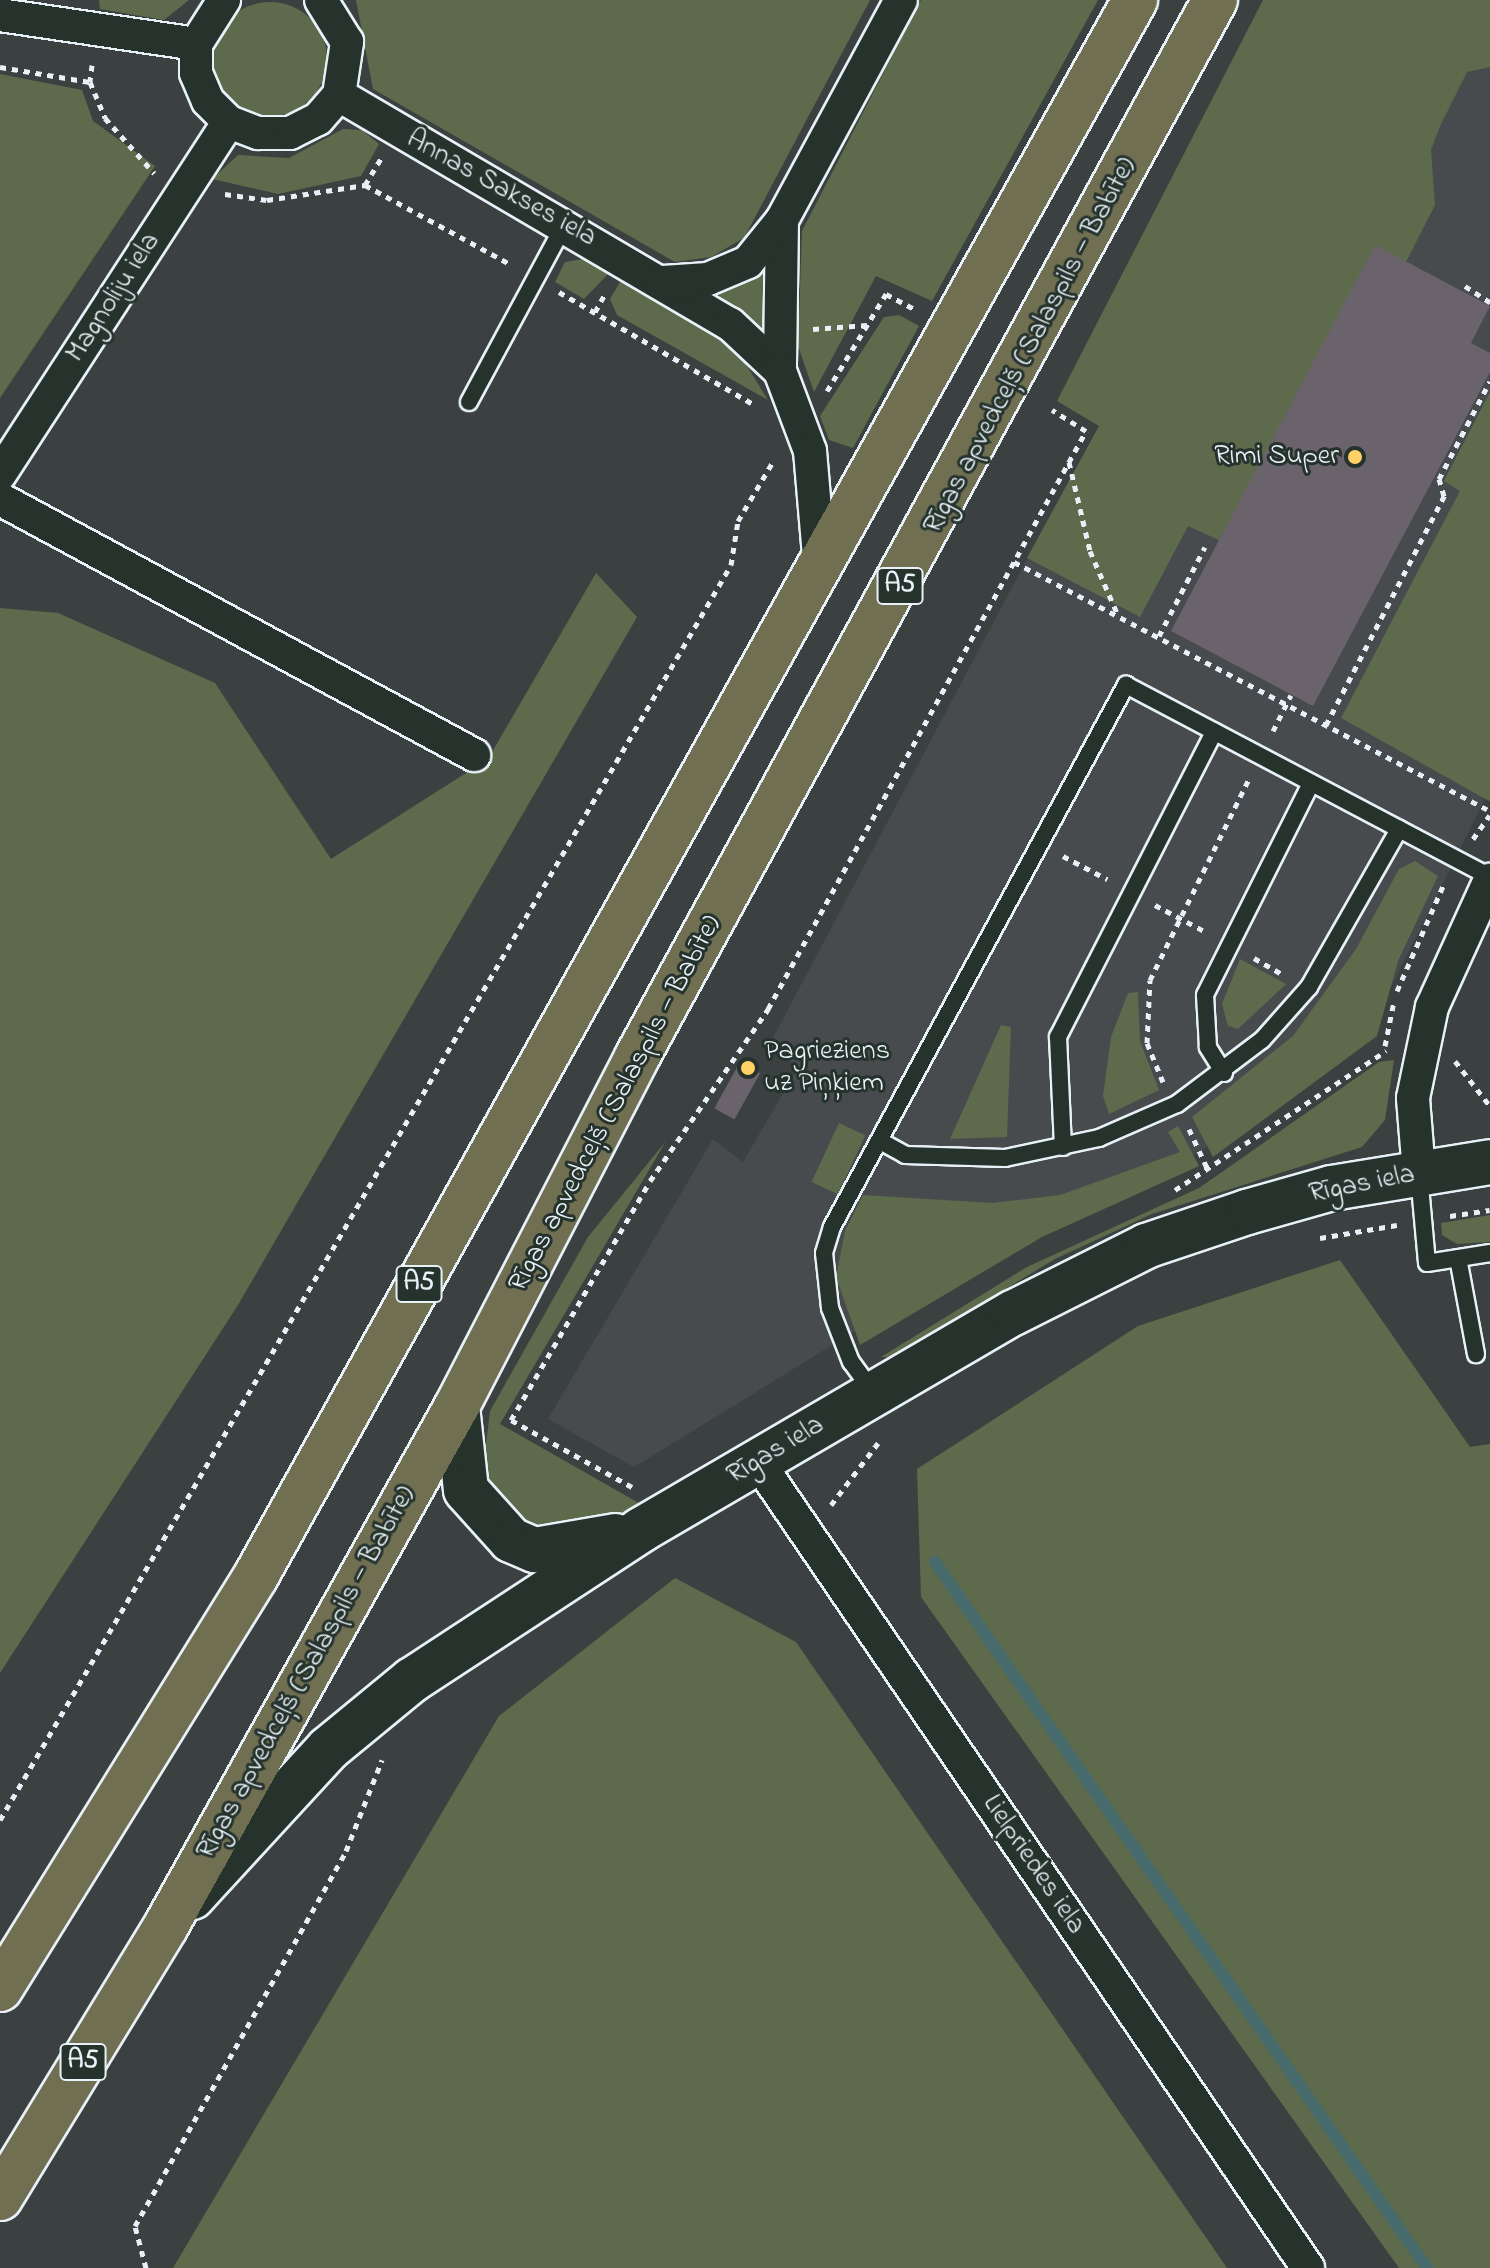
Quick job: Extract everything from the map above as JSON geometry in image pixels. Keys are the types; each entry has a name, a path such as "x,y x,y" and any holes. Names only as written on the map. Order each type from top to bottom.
{"highway":[{"name":"A5","path":"0,1989 256,1576 1135,0"},
{"name":"Rīgas apvedceļš (Salaspils — Babīte)","path":"0,2198 166,1926 457,1406 637,1057 1215,0"}],"main road":[{"name":"Rīgas iela","path":"166,1926 328,1749 412,1680 653,1522 874,1393 1146,1246 1332,1188 1490,1162"},
{"path":"457,1406 466,1490 511,1540 535,1550 563,1548 653,1522"}],"street":[{"path":"224,0 196,44 196,73 229,122 258,133 290,133 318,119 339,95 347,42 321,0"},
{"path":"663,282 708,279 748,262 782,220 901,0"},
{"path":"0,15 196,44"},
{"name":"Annas Sakses iela","path":"339,95 663,282 730,324 780,371"},
{"name":"Magnoliju iela","path":"0,474 229,122"},
{"path":"782,220 780,371 810,451 820,568"},
{"path":"0,499 474,755"},
{"path":"1419,1173 1413,1098 1424,1038 1444,968 1490,878"},
{"name":"Lielpriedes iela","path":"758,1462 1308,2268"}],"lane":[{"path":"469,402 565,224"},
{"path":"874,1393 837,1334 824,1253 843,1204 882,1142 1126,685 1490,878"},
{"path":"1063,1147 1058,1037 1128,890 1214,732"},
{"path":"1224,1073 1202,1022 1205,995 1228,943 1311,783"},
{"path":"882,1142 905,1155 945,1159 1005,1158 1063,1147 1177,1104 1224,1073 1309,987 1399,829"},
{"path":"1419,1173 1419,1222 1427,1263 1490,1253"},
{"path":"1458,1258 1476,1354"}],"path":[{"path":"97,30 90,82 105,118 155,174 188,185 267,200 365,185 536,278 762,409"},
{"path":"0,67 90,82"},
{"path":"1465,286 1490,302"},
{"path":"824,395 886,294 930,317"},
{"path":"781,334 867,325"},
{"path":"1326,725 1444,496 1439,479 1490,381"},
{"path":"653,1522 655,1499 511,1420 650,1181 768,1009 1086,431 1052,410"},
{"path":"0,1820 731,565 738,521 781,450"},
{"path":"1069,461 1090,551 1119,616"},
{"path":"1159,636 1205,547"},
{"path":"1014,562 1490,811"},
{"path":"1209,1172 1177,1104 1152,1062 1144,1018 1150,980 1178,917 1291,695"},
{"path":"1041,844 1309,987"},
{"path":"1303,1242 1490,1210"},
{"path":"804,1530 882,1438"},
{"path":"146,2268 135,2226 346,1851 385,1751"}],"shaded area":[{"path":"1490,22 1490,789 1367,1035 1227,1136 1136,1186 1010,1236 634,1467 548,1419 713,1139 743,1162 799,1066 767,1049 1070,478"}],"green space":[{"path":"99,0 189,0 164,20 100,9"},
{"path":"356,0 870,0 744,238 711,257 675,262 373,89"},
{"path":"921,0 1098,0 932,301 876,276 814,392 798,346 802,231"},
{"path":"1263,0 1490,0 1490,67 1467,72 1440,126 1431,150 1435,205 1406,262 1221,541 1188,526 1140,617 1027,558 1099,426 1057,401"},
{"path":"270,2 292,6 311,18 323,37 327,59 323,81 311,100 292,112 270,116 248,112 229,100 217,81 213,59 217,37 229,18 248,6"},
{"path":"0,74 82,90 93,121 155,166 0,398"},
{"path":"343,129 362,130 379,144 361,176 278,194 212,179 238,155 289,158"},
{"path":"583,259 608,274 584,299 555,282 565,262"},
{"path":"761,261 768,264 768,329 760,333 719,300 720,290 743,284"},
{"path":"623,277 734,345 768,400 617,315 610,299"},
{"path":"899,315 919,326 853,448 829,440 820,416 884,317"},
{"path":"1490,392 1489,801 1341,718 1460,491 1444,481"},
{"path":"596,573 637,617 238,1305 0,1673 0,608 58,613 215,683 331,859 488,759"},
{"path":"1415,861 1438,876 1398,961 1377,1036 1213,1157 1192,1117 1293,1036 1356,949 1399,869"},
{"path":"1240,959 1286,984 1238,1029 1228,1026 1222,1004"},
{"path":"1138,992 1140,1041 1159,1090 1109,1114 1103,1096 1111,1037 1128,993"},
{"path":"1001,1025 1011,1027 1007,1137 950,1139"},
{"path":"1394,1060 1385,1120 1362,1147 1152,1214 1055,1259 892,1357 881,1357 1027,1267 1199,1188 1379,1062"},
{"path":"839,1123 865,1135 838,1194 812,1182"},
{"path":"1178,1126 1199,1166 1042,1237 860,1345 836,1277 845,1231 863,1195 992,1203 1060,1195 1180,1152 1168,1132"},
{"path":"666,1141 500,1424 644,1506 609,1523 540,1528 514,1517 483,1469 490,1411 588,1237"},
{"path":"1490,1215 1490,1242 1457,1244 1442,1235 1441,1223"},
{"path":"1340,1260 1470,1447 1490,1444 1490,2268 1399,2268 921,1597 917,1469 1138,1326"},
{"path":"675,1578 796,1642 1227,2268 173,2268 499,1716"}],"building":[{"name":"Rimi Super","path":"1375,245 1490,306 1471,343 1490,353 1490,372 1313,706 1171,631"},
{"path":"740,1062 760,1073 734,1120 714,1108"}],"waterway":[{"path":"935,1562 1427,2268"}],"place":[{"name":"Rimi Super","path":"1355,457"},
{"name":"Pagrieziens uz Piņķiem","path":"748,1068"}]}
